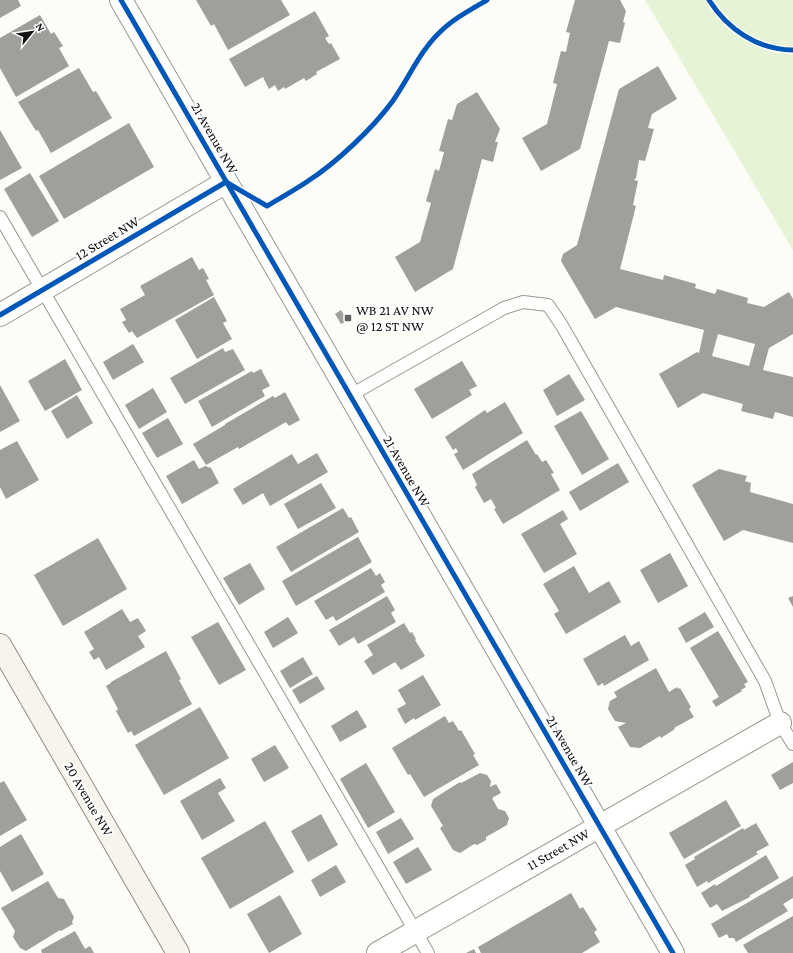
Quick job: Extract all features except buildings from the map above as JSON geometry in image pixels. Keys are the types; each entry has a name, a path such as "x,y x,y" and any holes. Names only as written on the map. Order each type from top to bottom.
{"street":[{"name":"21 Avenue NW","path":"121,0 673,953"},
{"name":"12 Street NW","path":"0,315 226,182"},
{"name":"20 Avenue NW","path":"0,645 178,953"},
{"name":"11 Street NW","path":"378,953 599,825 780,723"}],"lane":[{"path":"0,217 428,953"},
{"path":"350,396 504,308 523,302 548,306 561,324 765,681 780,723 793,744"}],"green space":[{"path":"645,0 793,0 793,250"}],"cycle path":[{"path":"121,0 673,953"},
{"path":"0,315 226,182 267,206 319,174 342,155 384,112 398,93 426,48 440,32 456,19 487,0"},
{"path":"709,0 725,20 734,29 745,36 768,46 793,50"}],"place":[{"name":"WB 21 AV NW @ 12 ST NW","path":"348,318"}]}
